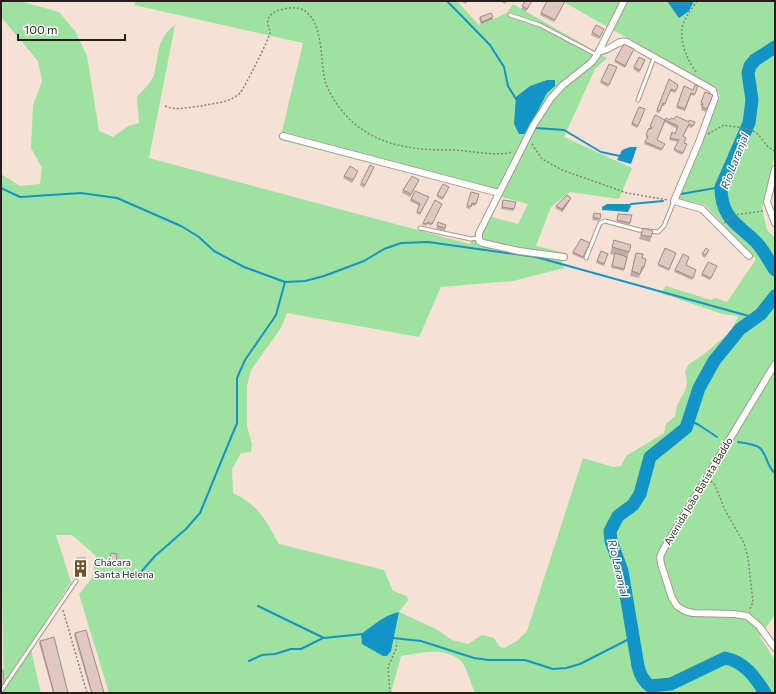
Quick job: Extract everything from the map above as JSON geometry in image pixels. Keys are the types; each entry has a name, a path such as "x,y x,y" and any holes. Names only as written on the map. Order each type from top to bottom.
{"street":[{"path":"564,257 519,251 483,243 478,238 499,193 536,122 555,92 592,62 624,1"},
{"path":"598,53 624,41 715,92 715,98 699,142 674,201 702,209 749,256"},
{"path":"283,136 499,193"},
{"path":"775,169 767,202 775,223"},
{"name":"Avenida João Batista Baddo","path":"747,616 734,614 693,613 680,608 672,598 660,557 775,364"},
{"path":"747,616 759,626 775,648"}],"lane":[{"path":"510,15 540,25 598,53"},
{"path":"638,100 654,58"},
{"path":"586,258 600,222 605,221 639,230 658,232 664,226 674,201"},
{"path":"420,228 471,239 478,238"},
{"path":"1,691 15,673 76,581"}],"path":[{"path":"697,1 684,20 683,32 687,57 693,68 701,77"},
{"path":"165,106 177,108 225,102 240,93 270,35 268,23 269,17 276,12 296,8 307,13 316,27 328,88 346,117 361,131 397,145 427,149 469,150 500,155 517,150"},
{"path":"699,142 714,129 724,125 753,131 761,138 767,147 775,151"},
{"path":"530,136 539,155 552,165 622,191 674,201"},
{"path":"726,222 734,215 771,213"},
{"path":"706,478 715,485 725,510 744,543 748,558 753,602 747,616"},
{"path":"60,603 87,693"},
{"path":"390,693 388,667 398,642"}],"green space":[{"path":"1,1 20,1 59,12 75,31 87,56 99,131 113,137 128,126 139,123 137,97 153,78 161,42 164,36 175,25 149,158 470,244 484,215 518,224 528,204 280,140 303,43 134,5 136,1 457,1 479,25 507,13 513,4 607,58 595,69 564,137 632,168 619,199 570,192 551,207 536,246 566,253 562,263 564,268 513,281 441,287 419,337 287,313 281,328 251,370 247,386 247,426 252,444 251,452 241,453 232,469 233,493 256,508 266,521 279,544 384,570 393,591 407,596 408,600 399,612 436,629 452,640 468,644 482,635 494,638 500,647 504,648 517,641 527,631 583,458 613,467 621,466 626,456 664,433 666,424 675,416 677,405 685,391 687,382 685,372 688,365 729,333 739,316 722,314 661,293 666,286 711,300 715,298 727,302 756,259 705,205 678,199 720,96 717,89 562,1 775,1 775,154 762,209 767,230 775,238 775,614 760,637 775,660 775,693 475,693 467,671 461,661 447,653 424,652 401,656 391,693 109,693 79,594 92,578 96,556 72,535 56,535 71,582 30,645 41,693 2,693 4,691 1,541 1,174 20,186 40,184 42,168 31,148 33,105 42,81 38,61 1,17"}],"water":[{"path":"667,1 694,1 689,11 679,18"},
{"path":"547,80 555,80 555,86 547,93 527,132 524,134 519,134 514,124 516,97 530,86"},
{"path":"630,147 637,147 631,164 617,160 622,150"},
{"path":"607,204 630,204 631,206 628,212 602,210 602,207"},
{"path":"399,612 391,651 387,656 383,656 362,644 361,634 384,618"}],"building":[{"path":"525,1 532,1 527,9 522,6"},
{"path":"547,1 565,1 555,20 541,13"},
{"path":"491,13 493,17 482,22 480,17"},
{"path":"596,25 604,29 600,37 592,32"},
{"path":"624,44 634,49 625,66 615,60"},
{"path":"639,57 645,60 640,70 634,67"},
{"path":"609,64 617,67 609,85 601,81"},
{"path":"669,79 678,85 676,91 671,89 665,104 663,103 660,111 657,110"},
{"path":"695,85 698,86 695,94 691,93 685,109 677,106 684,86 693,90"},
{"path":"705,92 713,95 707,109 702,107 703,104 701,102"},
{"path":"639,107 645,109 638,126 632,123"},
{"path":"655,115 665,120 657,140 665,144 662,149 645,142 648,136 646,135 649,128 651,129 652,127 650,126"},
{"path":"676,116 689,122 689,120 695,122 693,126 689,124 683,136 686,138 684,143 687,144 683,153 674,149 679,140 670,138 672,132 675,134 678,126 665,120 666,118 670,120 671,118 674,119"},
{"path":"370,165 374,167 365,185 361,183"},
{"path":"350,166 358,171 353,180 344,176"},
{"path":"412,176 419,180 411,194 403,190"},
{"path":"443,184 449,187 443,198 437,195"},
{"path":"415,191 429,197 420,213 417,211 420,204 411,199"},
{"path":"471,192 479,194 476,204 472,203 471,207 467,205"},
{"path":"567,195 571,198 562,209 556,206"},
{"path":"435,200 442,204 432,224 428,222 427,224 423,223"},
{"path":"503,200 516,202 514,209 502,207"},
{"path":"594,213 601,214 600,219 593,217"},
{"path":"618,214 632,215 630,223 617,220"},
{"path":"438,222 446,225 445,228 437,226"},
{"path":"643,228 653,231 651,237 641,235"},
{"path":"581,239 590,243 583,257 573,252"},
{"path":"614,240 631,245 629,252 612,247"},
{"path":"665,248 676,253 669,269 658,264"},
{"path":"706,248 709,250 706,255 702,254"},
{"path":"601,251 608,254 604,264 597,261"},
{"path":"615,253 627,257 624,269 612,266"},
{"path":"636,253 643,254 642,258 646,259 640,274 632,271"},
{"path":"683,254 689,257 686,265 696,270 693,278 675,270"},
{"path":"708,262 717,266 711,278 702,274"},
{"path":"111,553 117,554 116,563 109,562"},
{"name":"Chácara Santa Helena","path":"77,558 86,558 87,574 78,574"},
{"path":"86,630 104,693 92,693 75,633"},
{"path":"54,637 68,693 54,693 40,641"},
{"path":"1,670 3,670 4,684 1,685"}],"waterway":[{"path":"447,1 490,45 504,67 508,86 516,99"},
{"name":"Rio Laranjal","path":"775,47 755,60 750,66 748,73 752,100 749,123 721,187 722,198 727,214 757,243 775,270"},
{"path":"536,128 564,130 601,152 620,156"},
{"path":"681,194 721,187"},
{"path":"1,188 20,197 81,193 117,198 181,226 199,237 214,251 244,267 285,282 305,281 324,276 364,261 384,249 401,243 428,242 536,257 756,318"},
{"path":"631,204 663,201"},
{"path":"135,579 155,556 186,529 200,513 237,423 237,378 245,360 276,315 285,282"},
{"name":"Rio Laranjal","path":"765,693 749,671 738,663 725,658 671,684 650,686 645,682 638,666 622,571 611,541 610,531 618,516 633,505 640,494 650,457 686,428 699,388 714,361 740,329 761,314 775,296"},
{"path":"689,420 717,437"},
{"path":"738,442 760,448 770,468 775,473"},
{"path":"258,606 324,638 363,634"},
{"path":"393,638 421,641 474,658 488,660 525,660 553,669 566,668 580,664 633,637"},
{"path":"249,661 262,655 275,654 291,649 301,649 323,638"}],"place":[{"name":"Chácara Santa Helena","path":"81,568"}]}
